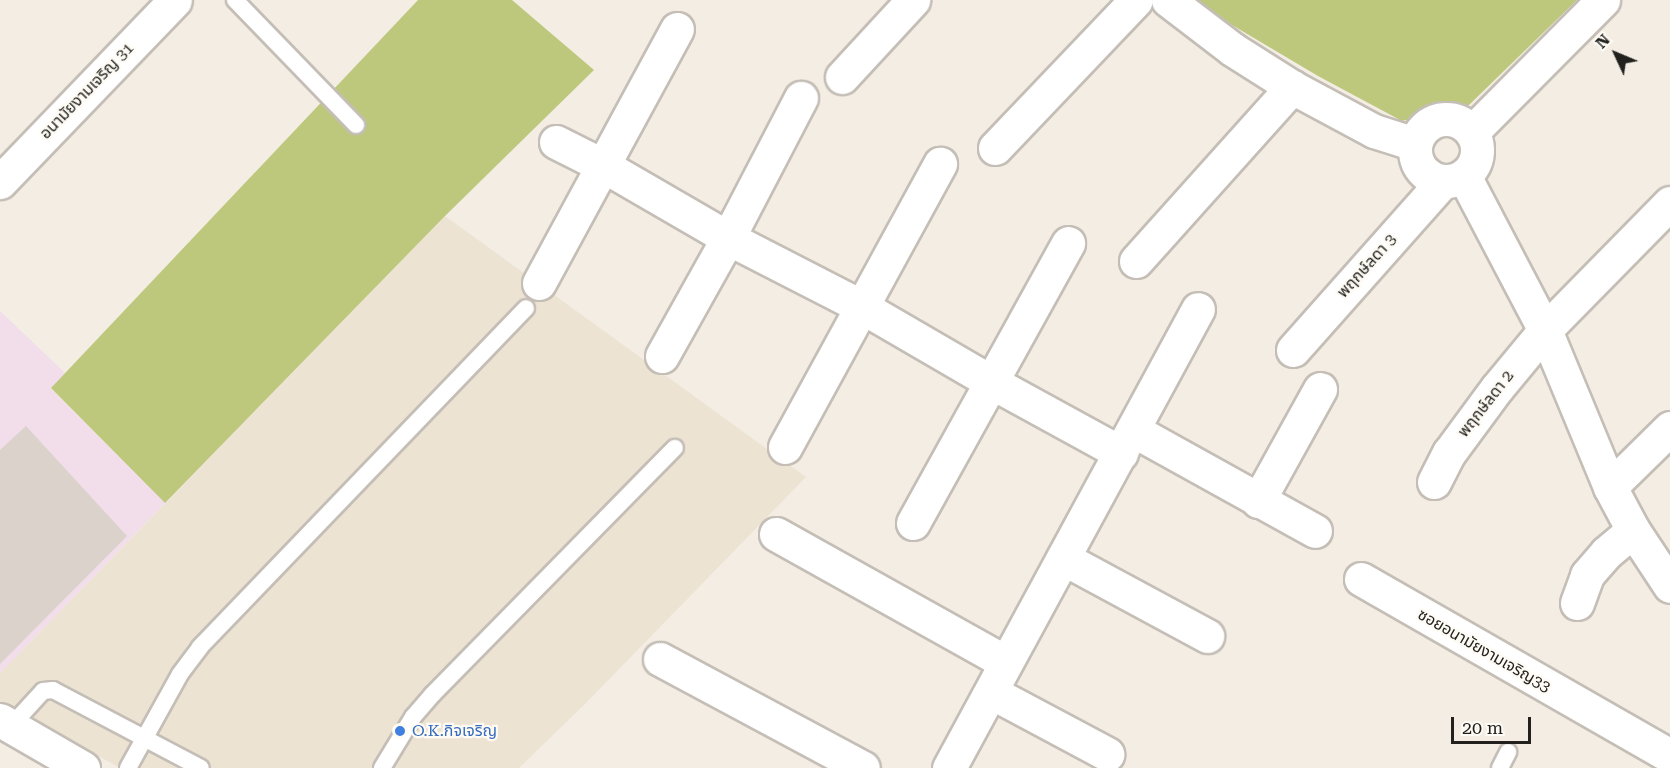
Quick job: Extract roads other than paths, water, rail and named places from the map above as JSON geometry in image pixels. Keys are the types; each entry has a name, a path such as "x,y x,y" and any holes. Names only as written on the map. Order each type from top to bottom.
{"street":[{"name":"อนามัยงามเจริญ 31","path":"0,182 175,0"},
{"path":"842,77 913,0"},
{"path":"995,148 1136,0"},
{"path":"1472,132 1604,0"},
{"path":"1172,1 1232,50 1292,87 1374,131 1415,144"},
{"path":"532,296 677,29"},
{"path":"1136,261 1292,87"},
{"path":"662,356 728,238 801,98"},
{"path":"1453,178 1476,160 1476,141 1472,132 1455,120 1435,121 1419,134 1415,144 1414,154 1423,172 1453,178 1545,330 1610,487 1633,530 1670,586"},
{"path":"556,142 604,166 728,238 864,308 993,383 1258,501 1315,531"},
{"path":"785,447 864,308 940,164"},
{"name":"พฤกษ์ลดา 3","path":"1293,350 1453,178"},
{"name":"พฤกษ์ลดา 2","path":"1434,482 1456,443 1497,388 1545,330 1670,203"},
{"path":"913,523 993,383 1068,243"},
{"path":"949,768 1198,309"},
{"path":"1258,501 1320,389"},
{"path":"1610,487 1670,428"},
{"path":"1578,603 1587,575 1606,553 1633,530"},
{"path":"776,534 1005,662"},
{"path":"1063,558 1207,636"},
{"name":"ซอยอนามัยงามเจริญ33","path":"1361,579 1670,756"},
{"path":"660,658 863,768"},
{"path":"991,692 1107,754"},
{"path":"5,723 83,768"}],"lane":[{"path":"235,0 356,125"},
{"path":"128,768 180,674 200,646 532,296"},
{"path":"382,768 413,717 433,694 675,448"},
{"path":"5,723 43,691 53,690 201,768"},
{"path":"1500,768 1508,753"}],"place":[{"name":"O.K.กิจเจริญ","path":"400,731"}]}
